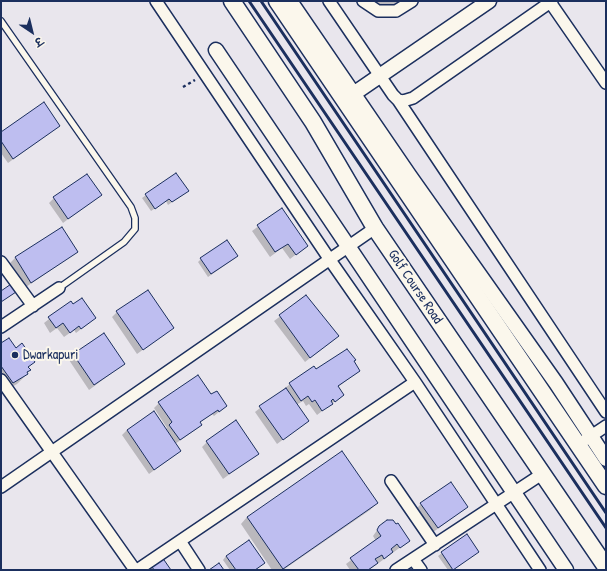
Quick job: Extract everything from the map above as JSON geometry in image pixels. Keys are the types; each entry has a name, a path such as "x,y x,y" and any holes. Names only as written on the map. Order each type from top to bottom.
{"main road":[{"name":"Golf Course Road","path":"232,1 313,122 375,228 606,567"},
{"path":"277,1 349,97 577,445 606,486"}],"street":[{"path":"156,1 330,260 415,382 540,570"},
{"path":"290,1 349,97 556,383 606,459"},
{"path":"329,1 398,100 606,412"},
{"path":"363,1 378,12 396,11 412,1"},
{"path":"349,97 490,1"},
{"path":"398,100 403,101 413,98 551,2 606,82"},
{"path":"216,50 515,492 566,570"},
{"path":"1,487 375,228"},
{"path":"1,262 33,306"},
{"path":"1,327 58,288"},
{"path":"1,380 136,570 415,382"},
{"path":"577,445 606,426"},
{"path":"396,570 542,474"},
{"path":"391,481 435,545"},
{"path":"180,541 199,570"},
{"path":"413,559 421,570"}],"lane":[{"path":"1,21 131,207 135,218 135,230 124,242 58,288"}],"building":[{"path":"44,102 60,126 13,159 1,141 1,132"},
{"path":"176,173 189,191 172,202 169,199 155,209 145,194"},
{"path":"87,174 102,195 68,219 53,197"},
{"path":"282,208 308,246 296,255 288,244 275,252 257,225"},
{"path":"62,227 78,252 31,283 15,257"},
{"path":"227,240 238,256 211,274 200,258"},
{"path":"14,282 19,290 1,302 1,291"},
{"path":"148,290 174,328 143,350 116,311"},
{"path":"306,295 339,336 310,358 279,315"},
{"path":"82,298 96,318 81,329 79,326 70,333 63,323 56,328 48,317 71,301 73,304"},
{"path":"104,333 125,364 94,385 73,354"},
{"name":"Dwarkapuri","path":"9,338 16,348 22,343 35,362 28,367 31,370 27,372 28,374 13,383 1,366 1,343"},
{"path":"347,349 356,360 354,361 360,371 338,386 344,395 335,402 333,399 331,401 333,404 322,411 315,400 312,402 308,396 301,401 289,383 314,366 316,369"},
{"path":"198,375 211,394 217,391 227,406 200,422 202,425 180,440 169,425 172,422 158,402"},
{"path":"286,388 309,421 283,440 259,406"},
{"path":"154,411 181,451 154,470 127,430"},
{"path":"236,420 259,454 229,474 206,441"},
{"path":"342,451 378,503 283,569 247,517"},
{"path":"451,482 468,507 438,528 420,503"},
{"path":"387,520 393,520 396,524 398,523 410,541 400,548 397,544 391,549 393,552 384,559 382,555 375,559 378,563 368,570 359,570 350,558 381,536 377,530 379,526"},
{"path":"467,534 479,552 453,570 441,552"},
{"path":"249,540 265,563 255,570 236,570 226,556"},
{"path":"162,557 171,570 154,570 151,565"},
{"path":"219,563 224,570 209,570"}],"railway":[{"path":"249,1 606,528"},
{"path":"261,1 606,513"}],"place":[{"name":"Dwarkapuri","path":"15,355"}]}
